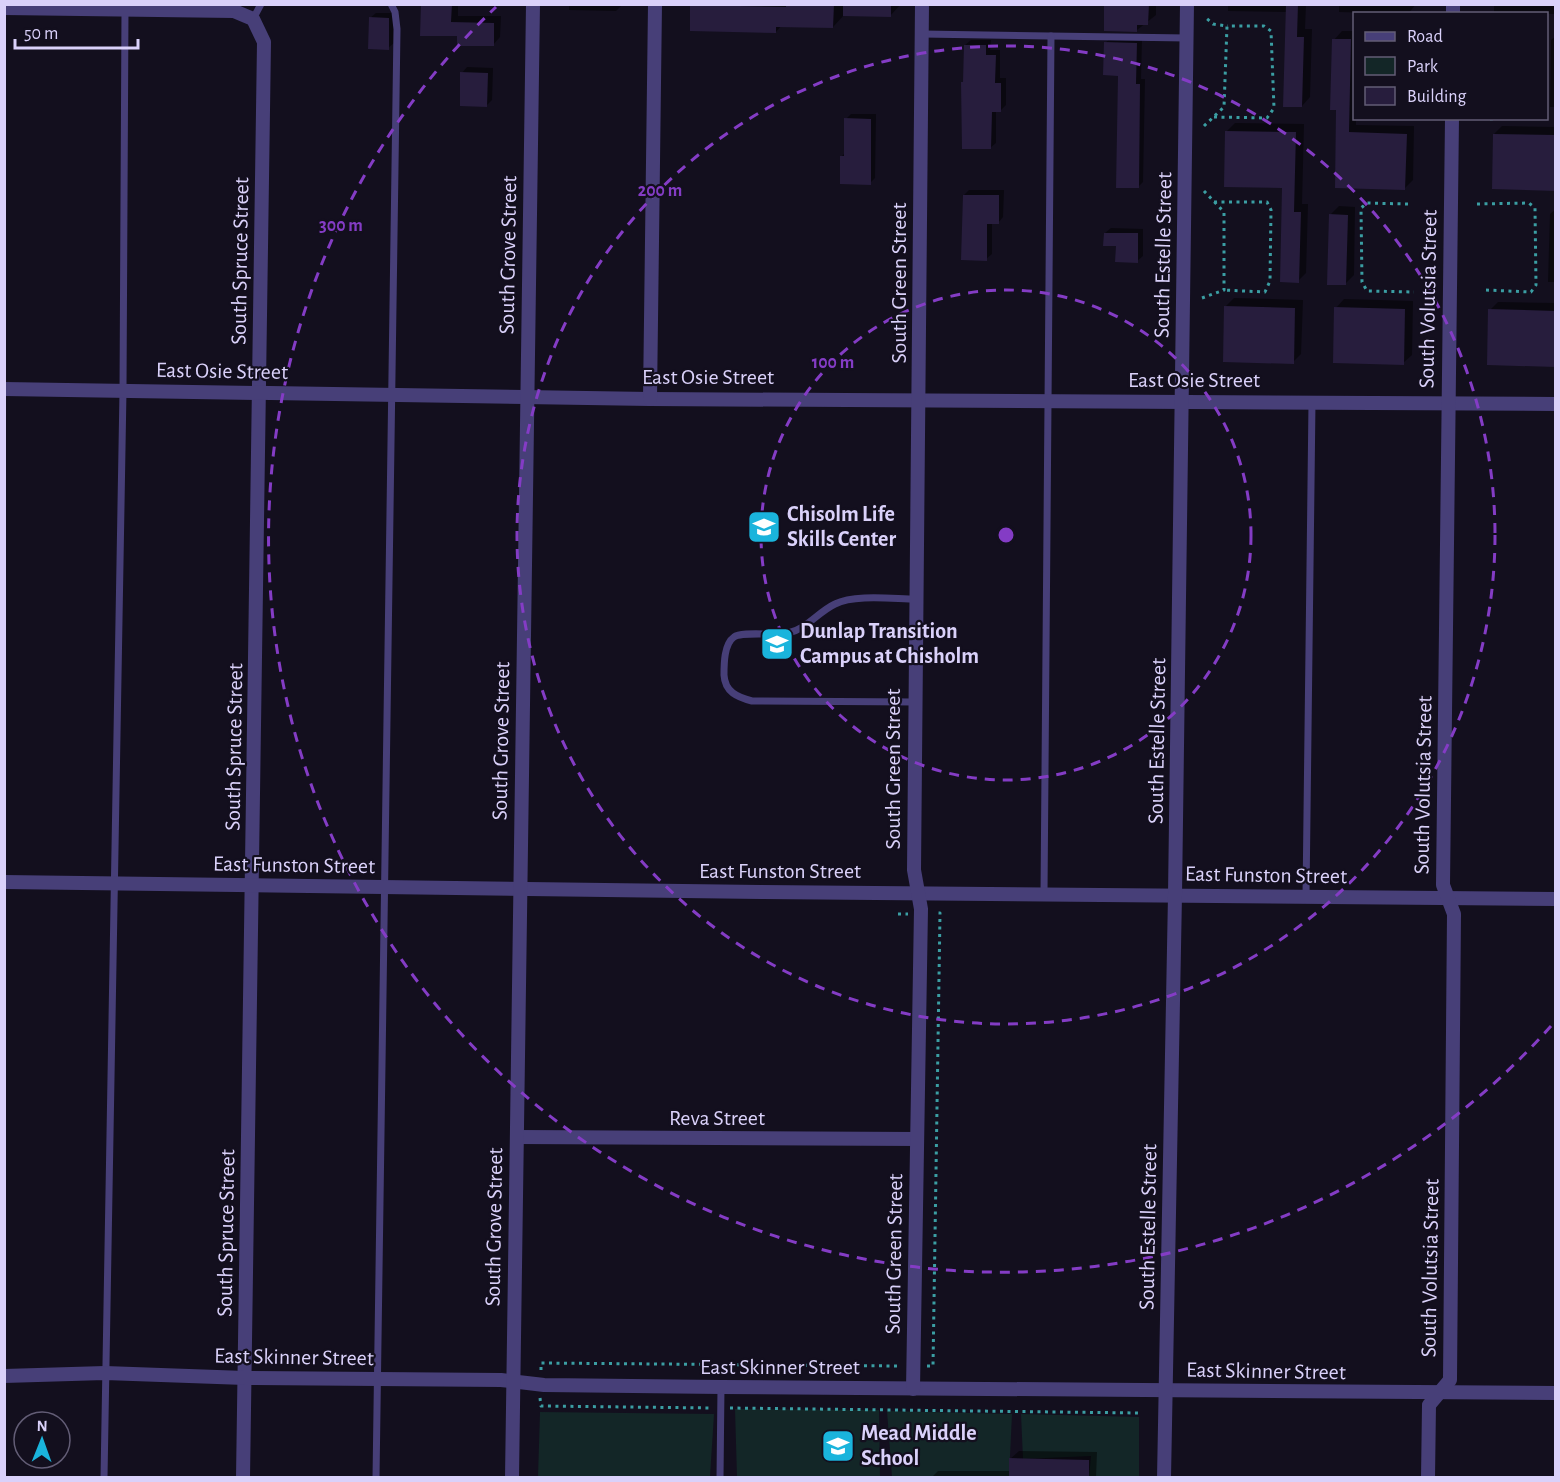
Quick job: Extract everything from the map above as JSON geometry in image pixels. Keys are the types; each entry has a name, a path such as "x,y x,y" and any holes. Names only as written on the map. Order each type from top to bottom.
{"street":[{"name":"South Grove Street","path":"512,1478 533,4"},
{"path":"650,399 655,4"},
{"name":"South Green Street","path":"913,1389 921,914 914,878 922,4"},
{"name":"South Estelle Street","path":"1164,1478 1176,895 1187,4"},
{"path":"4,8 234,11 253,19"},
{"name":"South Spruce Street","path":"243,1478 264,42 253,19"},
{"name":"South Volutsia Street","path":"1428,1478 1429,1405 1450,1380 1454,914 1443,885 1452,120"},
{"name":"East Osie Street","path":"4,389 650,399 1556,404"},
{"name":"East Funston Street","path":"4,882 1556,899"},
{"name":"Reva Street","path":"517,1137 917,1139"},
{"name":"East Skinner Street","path":"4,1376 105,1373 245,1378 721,1387 1556,1393"}],"lane":[{"path":"253,19 261,4"},
{"path":"376,1478 397,29 395,12 391,4"},
{"path":"104,1478 123,391 125,10"},
{"path":"921,34 1187,38"},
{"path":"1044,894 1051,36"},
{"path":"1306,896 1312,402"},
{"path":"915,702 752,701 739,698 732,693 724,677 727,648 732,638 738,634 791,633 836,604 848,600 916,599"},
{"path":"720,1478 721,1387"}],"path":[{"path":"1206,18 1213,24 1264,26 1271,31 1274,108 1267,118 1214,117"},
{"path":"1204,126 1224,106 1227,26"},
{"path":"1204,191 1224,213 1224,290"},
{"path":"1202,298 1224,290 1265,292 1270,281 1271,210 1267,202 1214,202"},
{"path":"1408,204 1367,203 1361,208 1362,282 1367,291 1414,292"},
{"path":"1477,204 1529,203 1535,208 1536,285 1531,292 1486,290"},
{"path":"898,914 940,913 933,1366 541,1363 540,1406 1139,1413"}],"green space":[{"path":"735,1409 879,1410 880,1477 737,1477"},
{"path":"887,1411 1012,1414 1009,1477 892,1477"},
{"path":"540,1412 714,1414 710,1477 538,1477"},
{"path":"1021,1414 1139,1417 1139,1477 1089,1477 1091,1456 1023,1459"}],"building":[{"path":"421,4 452,4 451,22 494,23 494,46 457,46 457,36 420,36"},
{"path":"786,4 834,4 833,28 776,27 776,33 690,31 690,5 786,7"},
{"path":"843,4 891,4 891,17 843,16"},
{"path":"1104,4 1149,4 1148,25 1137,25 1137,32 1104,31"},
{"path":"1286,4 1298,4 1297,37 1304,37 1302,107 1283,107"},
{"path":"369,17 389,18 389,50 368,49"},
{"path":"1332,39 1351,39 1349,132 1407,134 1405,190 1335,188 1336,110 1330,110"},
{"path":"1104,42 1137,43 1136,84 1140,84 1139,188 1116,188 1118,76 1103,75"},
{"path":"964,45 986,45 986,55 996,55 995,83 1001,83 1001,112 992,112 991,149 962,149 961,82 963,82"},
{"path":"460,72 488,73 487,107 460,106"},
{"path":"844,118 871,119 871,185 840,184 840,156 844,156"},
{"path":"1225,131 1296,132 1294,212 1301,212 1299,283 1280,282 1282,188 1224,187"},
{"path":"1493,134 1556,135 1556,191 1492,189"},
{"path":"963,195 999,195 999,224 987,224 987,261 961,260"},
{"path":"1329,214 1348,215 1346,285 1327,285"},
{"path":"1104,233 1138,233 1138,263 1115,262 1116,246 1103,246"},
{"path":"1224,306 1295,308 1294,364 1223,362"},
{"path":"1334,307 1405,309 1404,365 1333,363"},
{"path":"1488,309 1556,311 1556,367 1487,365"},
{"name":"Mead Middle School","path":"1009,1458 1089,1460 1089,1478 1009,1478"}],"place":[{"name":"Chisolm Life Skills Center","path":"764,527"},
{"name":"Dunlap Transition Campus at Chisholm","path":"777,644"},
{"name":"Mead Middle School","path":"838,1446"}]}
